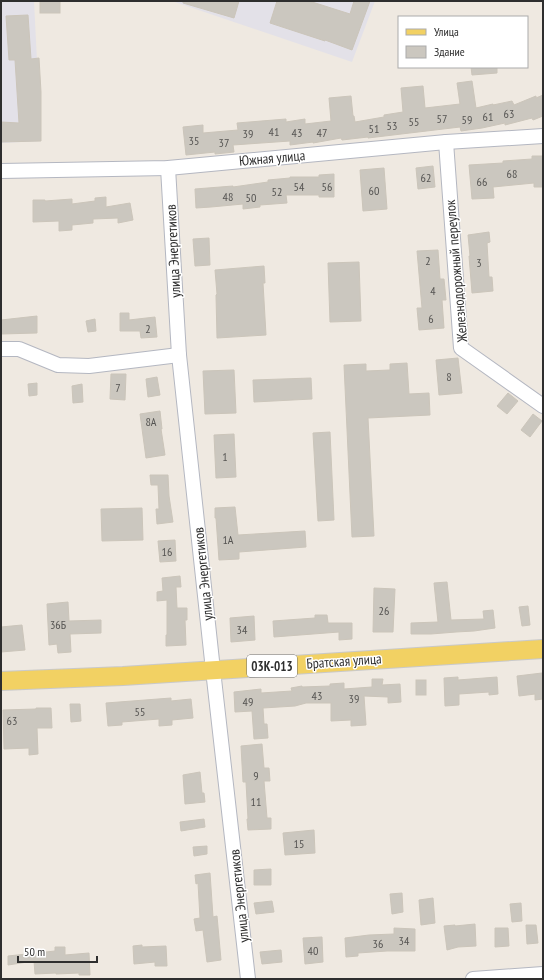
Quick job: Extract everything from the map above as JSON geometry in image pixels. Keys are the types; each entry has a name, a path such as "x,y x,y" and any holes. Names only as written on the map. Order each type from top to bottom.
{"main road":[{"name":"Братская улица","path":"1,681 123,676 543,649"}],"street":[{"name":"Южная улица","path":"1,171 168,168 446,142 543,136"},
{"name":"Железнодорожный переулок","path":"446,142 461,348 543,406"},
{"name":"улица Энергетиков","path":"168,168 179,355 248,979"},
{"path":"1,349 19,349 58,365 89,366 179,355"},
{"path":"474,979 543,974"}],"shaded area":[{"path":"1,1 34,1 41,141 1,143"},
{"path":"172,1 375,1 352,62"}],"building":[{"path":"40,1 60,1 60,13 40,13"},
{"path":"183,1 239,1 234,18 183,3"},
{"path":"277,1 309,1 350,14 354,1 370,1 352,50 270,23"},
{"path":"28,15 31,59 39,58 41,141 1,142 1,122 19,123 15,60 9,60 6,16"},
{"path":"471,68 497,68 497,73 472,75"},
{"path":"472,81 476,108 512,101 514,105 536,96 536,98 543,95 543,116 533,120 532,118 505,125 505,123 461,131 460,127 368,138 342,140 341,138 290,145 290,141 233,145 234,152 186,155 183,127 203,125 203,133 238,130 237,123 286,119 286,122 305,119 305,124 331,121 329,98 351,96 355,122 403,112 401,88 423,86 425,108 460,104 457,83"},
{"path":"532,156 543,156 543,187 534,187 534,183 493,187 494,198 472,199 469,165 503,163 503,161 532,159"},
{"path":"433,166 435,187 418,189 416,168"},
{"path":"384,168 387,209 363,211 360,170"},
{"path":"334,174 334,197 319,197 319,195 286,195 287,203 260,205 260,207 243,209 243,204 196,208 195,189 233,187 290,177 319,177 319,175"},
{"path":"106,197 106,207 130,203 133,220 118,223 118,218 93,219 93,223 72,225 72,230 59,231 59,221 33,222 33,200 45,201 72,199 72,204 95,201 95,198"},
{"path":"489,232 490,242 487,243 489,277 492,277 493,291 472,293 468,235"},
{"path":"209,238 210,265 195,266 193,239"},
{"path":"438,250 440,279 444,279 446,300 442,300 444,328 419,330 417,308 422,308 417,251"},
{"path":"359,262 361,321 330,322 328,263"},
{"path":"264,266 265,283 263,283 266,335 217,338 217,294 215,270"},
{"path":"120,313 129,313 129,320 155,317 157,337 141,338 140,331 120,331"},
{"path":"37,316 37,333 1,334 1,320"},
{"path":"95,319 96,331 88,332 86,321"},
{"path":"458,358 462,393 439,395 436,360"},
{"path":"407,363 409,394 429,393 430,415 368,418 374,536 352,537 344,365 366,364 366,371 390,370 390,364"},
{"path":"234,370 236,413 205,414 203,371"},
{"path":"111,374 126,374 125,400 110,399"},
{"path":"157,377 160,395 148,397 146,379"},
{"path":"311,378 312,399 254,402 253,380"},
{"path":"37,383 37,395 29,396 28,384"},
{"path":"82,384 83,402 73,403 72,386"},
{"path":"508,393 518,401 507,414 497,406"},
{"path":"160,411 165,455 146,458 140,414"},
{"path":"533,414 542,421 530,437 521,430"},
{"path":"330,432 334,520 318,521 313,433"},
{"path":"234,434 236,477 216,478 214,435"},
{"path":"150,475 168,475 169,496 173,522 157,524 156,509 159,509 158,485 151,485"},
{"path":"235,507 238,535 305,531 306,547 239,552 239,559 219,560 215,508"},
{"path":"142,508 143,540 102,541 101,509"},
{"path":"175,540 176,561 160,562 158,541"},
{"path":"180,576 181,587 176,587 177,608 187,608 187,620 185,620 186,645 166,646 167,600 157,601 157,592 163,591 162,578"},
{"path":"447,582 451,620 484,619 483,611 493,610 495,628 474,631 411,634 411,623 438,622 434,583"},
{"path":"374,588 395,589 393,632 373,632"},
{"path":"68,602 69,621 101,620 101,633 70,634 71,652 58,653 57,644 49,645 47,604"},
{"path":"528,606 530,625 522,626 519,607"},
{"path":"315,615 327,615 328,623 352,623 352,639 339,640 339,632 274,637 273,621 315,618"},
{"path":"254,616 255,640 231,642 230,618"},
{"path":"22,625 25,650 1,652 1,627"},
{"path":"542,673 543,699 535,700 535,694 519,696 517,676"},
{"path":"458,677 458,680 497,677 498,694 489,695 489,692 459,694 459,705 445,706 444,678"},
{"path":"372,679 383,679 382,685 400,684 401,702 388,703 388,697 364,696 366,725 351,726 351,720 331,721 331,703 306,703 295,706 263,708 264,724 267,724 268,738 254,739 252,711 235,712 234,692 261,689 261,693 292,691 291,688 302,686 330,686 330,684 344,683 344,689 372,687"},
{"path":"416,680 426,680 426,695 416,695"},
{"path":"171,698 171,701 191,699 193,718 172,720 172,725 159,726 159,719 122,722 122,725 108,726 106,703"},
{"path":"70,704 80,704 81,721 71,722"},
{"path":"51,708 52,728 37,728 38,754 29,755 29,748 4,749 3,710"},
{"path":"262,744 264,768 269,768 270,781 264,781 267,818 271,818 271,829 248,830 246,782 243,782 241,746"},
{"path":"200,772 202,793 204,793 205,802 185,804 183,775"},
{"path":"204,819 205,827 181,831 180,822"},
{"path":"314,830 315,853 285,855 283,833"},
{"path":"207,846 207,854 194,856 193,847"},
{"path":"271,869 271,885 254,885 254,870"},
{"path":"210,873 213,917 217,916 221,960 207,962 203,930 196,931 194,919 200,918 198,883 196,884 195,875"},
{"path":"402,893 403,912 392,914 390,894"},
{"path":"433,898 435,923 421,925 419,900"},
{"path":"272,901 274,912 256,914 254,903"},
{"path":"521,903 522,921 512,922 510,904"},
{"path":"475,924 476,946 458,947 447,950 444,926"},
{"path":"526,925 536,925 538,943 527,944"},
{"path":"394,928 415,929 415,951 358,953 358,956 346,957 345,938 394,934"},
{"path":"495,928 508,928 509,946 495,947"},
{"path":"322,937 323,962 305,964 303,938"},
{"path":"142,945 142,947 166,946 167,966 155,966 155,962 134,964 133,946"},
{"path":"55,947 65,947 65,955 89,953 90,975 79,975 79,973 35,974 34,961 8,965 8,956 55,951"},
{"path":"281,950 282,962 262,964 260,952"}]}
